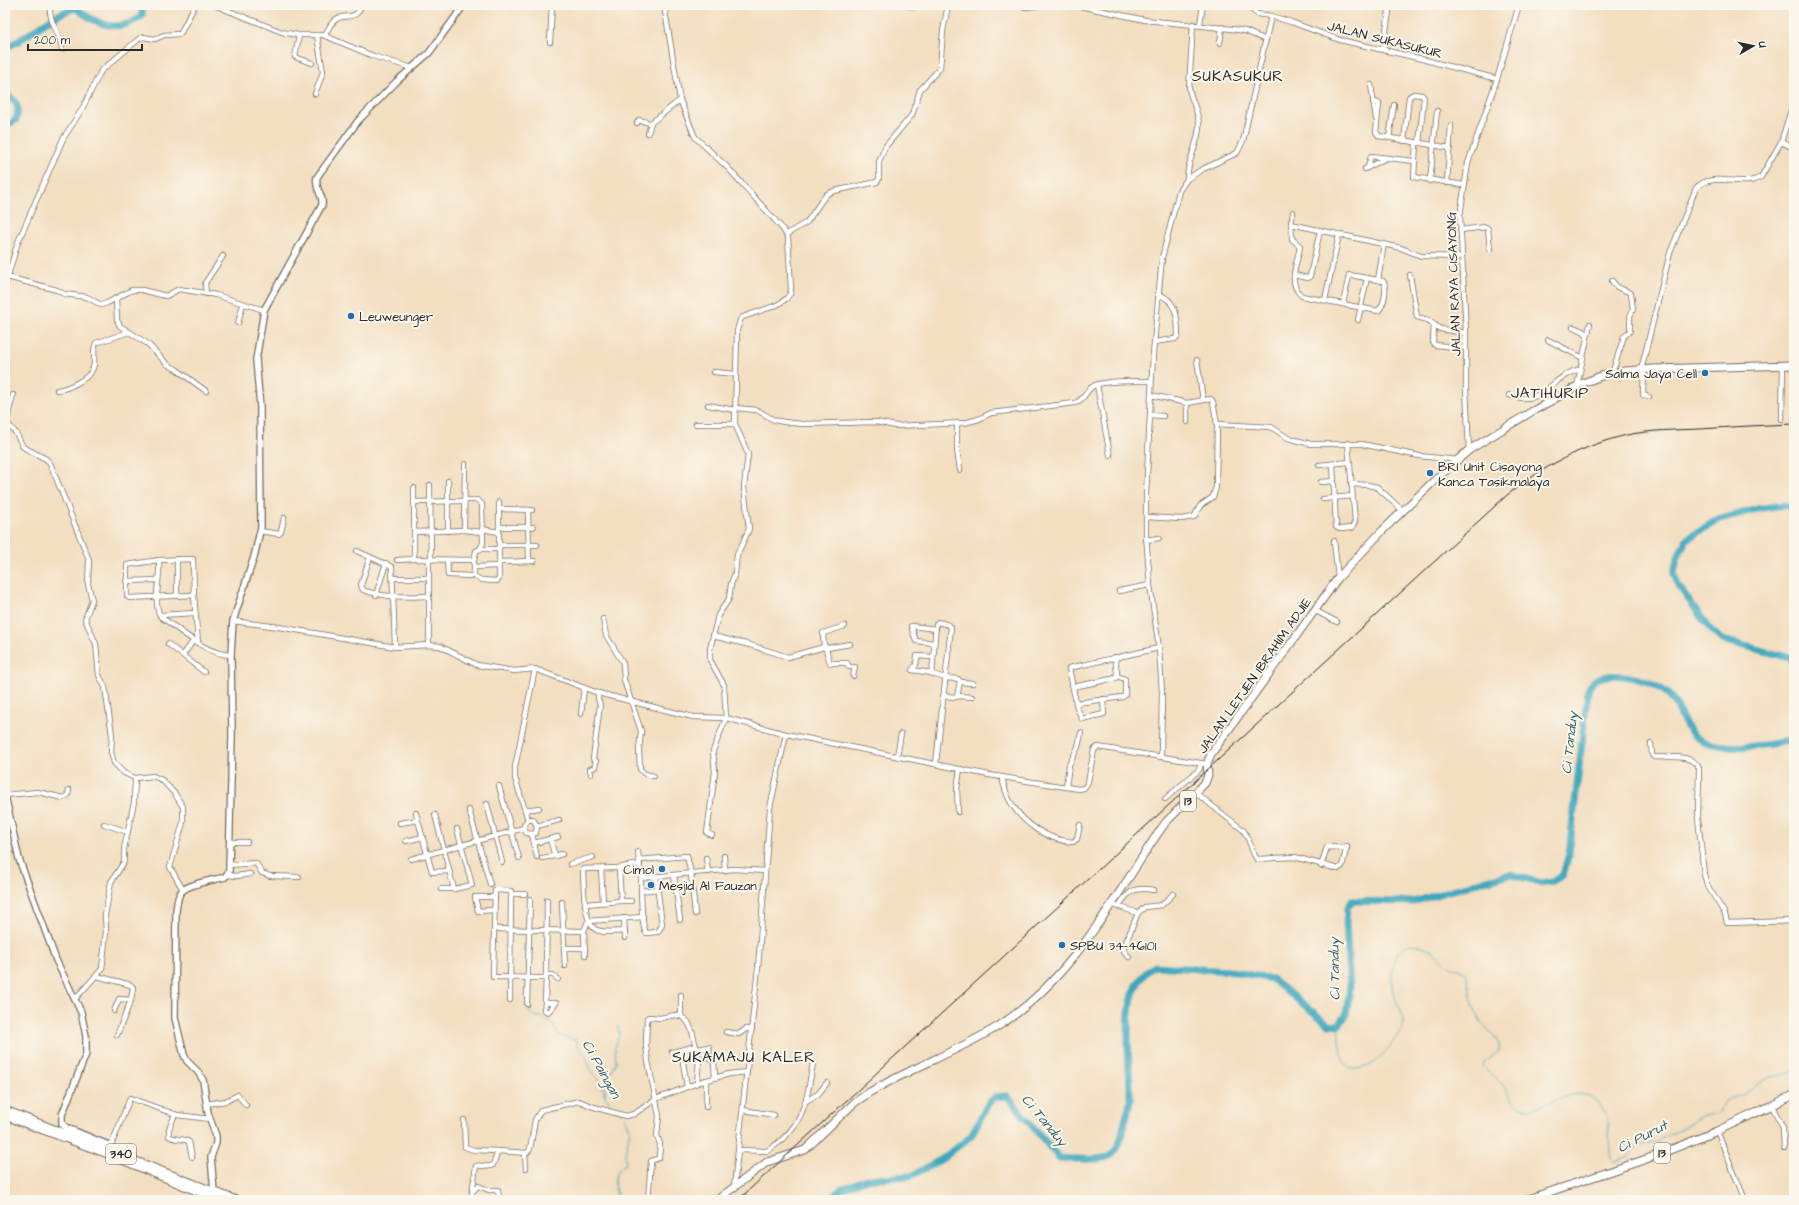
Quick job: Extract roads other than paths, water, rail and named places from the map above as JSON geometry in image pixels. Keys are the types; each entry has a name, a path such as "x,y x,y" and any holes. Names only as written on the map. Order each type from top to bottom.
{"main road":[{"name":"13","path":"1640,370 1794,365"},
{"name":"JALAN LETJEN IBRAHIM ADJIE","path":"717,1200 767,1162 805,1150 854,1103 870,1092 980,1036 1012,1016 1034,998 1055,977 1086,941 1114,905 1166,822 1205,783 1208,775 1204,764 1338,578 1403,511 1469,450 1576,386 1601,376 1625,371 1640,370"},
{"name":"13","path":"1526,1200 1655,1156 1717,1131 1794,1095"},
{"name":"340","path":"5,1110 109,1150 216,1198 236,1200"},
{"name":"340","path":"5,1116 109,1150"}],"street":[{"path":"50,5 51,18 59,35 62,49"},
{"path":"5,284 18,242 56,154 101,72 140,38 155,39 180,34 195,5"},
{"path":"214,5 282,32 299,35 321,35 373,56 412,68"},
{"path":"315,94 323,72 321,35 334,21 357,14 362,5"},
{"path":"228,875 233,696 231,655 232,622 254,557 260,531 260,407 256,360 264,310 322,205 323,199 316,186 317,177 358,121 397,81 429,53 464,5"},
{"path":"550,42 552,5"},
{"path":"664,5 680,100 695,137 728,168 787,234 790,264 790,294 786,299 777,305 750,313 740,320 736,340 735,424 748,454 744,486 749,529 739,551 729,599 718,615 709,655 714,666 724,680 726,718 712,750 715,772 709,810 710,835"},
{"path":"907,5 913,7"},
{"path":"787,234 810,220 827,194 834,191 877,182 879,179 879,162 885,147 912,115 920,90 940,68 943,31 948,5"},
{"path":"1017,5 1048,5"},
{"path":"1075,5 1146,20 1200,24 1245,31 1266,40"},
{"path":"1200,24 1203,5"},
{"name":"JALAN SUKASUKUR","path":"1252,5 1254,13 1272,16 1340,40 1497,79"},
{"path":"1383,50 1390,5"},
{"name":"JALAN RAYA CISAYONG","path":"1469,450 1466,401 1466,333 1460,230 1464,185 1468,162 1497,79 1519,5"},
{"path":"1187,178 1236,153 1240,149 1247,127 1272,16"},
{"path":"1161,756 1162,692 1159,648 1150,585 1146,540 1151,381 1157,294 1162,258 1176,201 1187,178 1199,128 1198,118 1189,88 1193,24"},
{"path":"1220,43 1222,28"},
{"path":"299,35 295,57 312,63"},
{"path":"1371,85 1373,102 1379,103 1376,126 1377,135 1450,148"},
{"path":"1404,140 1409,97 1412,94 1422,95 1424,98 1414,161 1414,177 1464,185"},
{"path":"648,133 650,123 680,100"},
{"path":"1649,397 1643,395 1640,370 1670,253 1696,188 1702,182 1707,181 1758,179 1763,174 1781,142 1794,101"},
{"path":"1389,138 1394,105"},
{"path":"1430,180 1437,111"},
{"path":"637,123 640,120 650,123"},
{"path":"1447,183 1451,125"},
{"path":"1781,142 1794,148"},
{"path":"1388,157 1366,168 1371,156 1388,157 1414,161"},
{"path":"1293,212 1291,224 1292,239 1300,246 1294,275 1297,290 1302,296 1373,311 1381,309 1385,284 1383,281 1349,275 1343,304"},
{"path":"1291,224 1401,248 1421,256 1461,257"},
{"path":"1460,230 1486,227 1488,230 1490,249"},
{"path":"1294,275 1308,278 1310,276 1320,231"},
{"path":"1325,300 1339,235"},
{"path":"1378,280 1384,244"},
{"path":"206,294 204,284 223,256"},
{"path":"1410,275 1416,315 1418,318 1428,320 1445,330 1466,333"},
{"path":"7,277 57,290 64,294 87,297 101,305 127,292 137,290 166,296 179,289 216,295 264,310"},
{"path":"1358,320 1367,278"},
{"path":"1612,281 1617,287 1631,293 1633,310 1630,316 1630,331 1624,336 1612,374"},
{"path":"1154,342 1175,339 1178,336 1177,317 1169,299 1165,296 1157,294"},
{"path":"116,298 118,323 148,344 167,364 206,391"},
{"path":"238,323 243,304"},
{"path":"1434,324 1432,339 1435,345 1466,348"},
{"path":"1576,386 1590,324"},
{"path":"1573,327 1583,331 1587,335"},
{"path":"57,390 68,388 76,384 93,370 94,349 96,343 129,332"},
{"path":"1548,340 1582,358"},
{"path":"1197,360 1204,400"},
{"path":"1782,419 1783,366"},
{"path":"1509,395 1520,399 1534,397 1564,375 1580,369"},
{"path":"714,372 736,374"},
{"path":"708,404 735,409 757,410 774,420 802,424 876,422 896,426 957,424 975,421 992,412 1080,402 1088,391 1097,385 1106,382 1151,381"},
{"path":"1097,385 1110,455"},
{"path":"13,395 6,422 16,433 26,449 46,459 50,463 89,560 88,584 92,600 85,619 96,644 99,675 105,686 112,736 112,756 115,765 124,773 135,778 153,776 162,780 175,794 183,807 183,823 170,867 183,890"},
{"path":"1146,517 1181,519 1194,517 1200,506 1213,497 1216,487 1216,424 1213,400 1187,403 1151,395"},
{"path":"1187,403 1187,422"},
{"path":"1150,415 1163,416"},
{"path":"696,424 735,424"},
{"path":"957,424 957,450 960,470"},
{"path":"1216,424 1271,427 1288,438 1311,444 1348,443 1419,456 1458,460"},
{"path":"1333,464 1337,528 1340,530 1352,528 1355,521 1348,443"},
{"path":"1319,465 1350,462"},
{"path":"464,530 465,464"},
{"path":"448,481 448,531"},
{"path":"1321,482 1334,481"},
{"path":"1351,484 1368,484 1377,487 1403,511"},
{"path":"429,645 428,578 431,531 430,485"},
{"path":"414,488 414,559"},
{"path":"1323,499 1352,496"},
{"path":"414,502 481,502 483,543 480,549 476,551 474,560 474,576"},
{"path":"447,560 448,575 474,576 481,580 497,581 499,579 499,502"},
{"path":"474,567 532,561 529,544 531,527 530,510 499,510"},
{"path":"260,531 279,534 281,532 284,518"},
{"path":"414,532 531,527"},
{"path":"1146,540 1159,538"},
{"path":"1334,541 1338,578"},
{"path":"480,549 529,544 537,545"},
{"path":"357,551 392,567 395,647"},
{"path":"370,557 361,586 363,590 376,595 394,597 428,596"},
{"path":"183,655 196,641 194,560 191,558 129,563 127,567 126,581 127,596 129,598 158,598 194,595"},
{"path":"177,559 177,596"},
{"path":"159,560 160,574 158,580 158,611 160,615 196,641 219,654 231,655"},
{"path":"397,560 474,560"},
{"path":"376,595 386,564"},
{"path":"393,578 428,578"},
{"path":"126,581 158,580"},
{"path":"1119,591 1150,585"},
{"path":"1314,610 1337,622"},
{"path":"160,615 195,613"},
{"path":"169,622 172,615"},
{"path":"603,619 606,635 623,664 624,680 632,700 638,726 641,731 639,750 640,769 644,774 654,776"},
{"path":"232,622 279,627 395,647 429,645 445,648 477,665 514,671 535,669 598,693 632,700 693,717 726,718 786,734 1002,778 1078,789 1087,785 1094,750 1098,747 1204,764 1165,799"},
{"path":"932,673 936,624 938,622 951,627 936,764"},
{"path":"845,626 823,633 830,663 847,663 849,667 855,667 853,676"},
{"path":"934,643 916,641 910,626 936,628"},
{"path":"713,636 750,645 788,657 826,647 850,644"},
{"path":"168,644 204,672"},
{"path":"1103,699 1104,714 1082,719 1076,703 1069,668 1159,648"},
{"path":"933,657 917,656 916,665 912,670 932,673 945,678 958,679 960,682 973,683"},
{"path":"1115,658 1117,676"},
{"path":"528,820 515,778 515,767 535,669"},
{"path":"1073,687 1116,678 1117,676"},
{"path":"1076,703 1124,696 1125,679 1117,676"},
{"path":"957,696 960,682"},
{"path":"581,714 584,688"},
{"path":"591,774 590,769 595,767 596,761 593,759 600,705 598,693"},
{"path":"943,696 972,697"},
{"path":"1066,787 1068,765 1078,746 1081,733"},
{"path":"734,1187 752,1029 770,808 786,734"},
{"path":"897,756 901,734"},
{"path":"1651,744 1652,755 1654,757 1688,758 1695,762 1699,768 1698,818 1703,870 1707,885 1726,916 1727,923 1794,921"},
{"path":"958,812 957,789 960,769"},
{"path":"75,999 97,976 103,966 106,932 105,918 111,882 124,862 124,849 134,802 135,778"},
{"path":"1002,778 1010,802 1026,822 1035,829 1050,836 1073,842 1077,840 1080,825"},
{"path":"500,786 519,858"},
{"path":"69,790 68,795 63,798 38,792 5,795 19,859 51,947 84,1021 87,1043 86,1054 62,1115 62,1124 109,1150 130,1098 175,1114 210,1119"},
{"path":"1196,793 1248,835 1254,855 1257,859 1295,857 1321,866 1335,869 1340,868 1347,847 1327,847 1321,866"},
{"path":"487,804 502,862"},
{"path":"525,810 538,808"},
{"path":"469,810 490,884"},
{"path":"416,813 432,872 449,871"},
{"path":"435,815 454,889"},
{"path":"533,819 537,826 536,833 526,833 524,824 528,820 533,819"},
{"path":"400,824 418,820"},
{"path":"537,826 558,820"},
{"path":"104,824 128,832"},
{"path":"411,858 444,851 524,828"},
{"path":"442,889 454,889 472,885 457,829"},
{"path":"532,834 537,857"},
{"path":"406,841 423,837"},
{"path":"534,843 558,837"},
{"path":"550,839 555,856"},
{"path":"230,842 247,842"},
{"path":"638,852 643,917 646,932 658,932 661,928 656,876"},
{"path":"542,858 562,854"},
{"path":"583,869 619,868 639,862 686,856 692,874 695,914"},
{"path":"724,856 725,871"},
{"path":"570,864 592,857"},
{"path":"706,858 708,872"},
{"path":"582,860 585,904 588,921 593,928 600,932 625,931"},
{"path":"229,865 256,863 262,873 270,876 299,877"},
{"path":"619,868 621,901"},
{"path":"601,869 603,902"},
{"path":"641,878 734,869 765,871"},
{"path":"216,1198 211,1157 216,1143 216,1136 206,1104 203,1080 198,1072 187,1061 184,1055 175,1018 177,901 183,890 191,886 228,875 237,876 250,874"},
{"path":"674,875 680,920"},
{"path":"1114,905 1132,890 1143,888 1154,890"},
{"path":"641,891 658,889"},
{"path":"510,1000 510,978 511,929 511,891 495,890 493,977 510,978 528,978 553,975 558,979"},
{"path":"511,894 524,894"},
{"path":"1129,957 1124,951 1124,947 1138,913 1145,907 1162,905 1173,894"},
{"path":"494,897 475,897 478,910 494,910"},
{"path":"527,1004 530,899"},
{"path":"545,1003 547,900"},
{"path":"585,904 631,901"},
{"path":"562,902 565,966"},
{"path":"1114,905 1138,913"},
{"path":"588,921 643,917"},
{"path":"624,918 625,938"},
{"path":"585,955 584,931 588,921"},
{"path":"494,929 584,931"},
{"path":"564,948 584,948"},
{"path":"97,976 132,986 131,1000 117,1035"},
{"path":"681,995 681,1016 691,1028 696,1047 699,1064 697,1083"},
{"path":"114,1011 119,999 131,1000"},
{"path":"648,1200 651,1161 659,1158 660,1144 657,1136 659,1116 646,1045 647,1018 650,1016 660,1018 675,1015 681,1016"},
{"path":"726,1032 739,1034 746,1029 752,1029"},
{"path":"672,1052 709,1045 710,1058 714,1063 715,1077"},
{"path":"681,1050 687,1087"},
{"path":"738,1150 761,1152 770,1150 794,1130 806,1101 813,1063"},
{"path":"526,1168 525,1154 530,1149 536,1115 544,1108 582,1102 624,1116 634,1114 656,1098 697,1083 715,1077 747,1072"},
{"path":"706,1080 706,1107"},
{"path":"806,1101 818,1094 827,1083"},
{"path":"206,1104 226,1101 238,1096 241,1097 246,1106"},
{"path":"1772,1106 1782,1125 1784,1148"},
{"path":"743,1110 774,1115"},
{"path":"175,1114 169,1129 169,1136 189,1142 192,1157"},
{"path":"464,1120 464,1147 474,1150 525,1154"},
{"path":"1717,1131 1745,1200"},
{"path":"471,1200 476,1166 480,1165 489,1167 493,1165 498,1151"},
{"path":"472,1192 478,1186 489,1190 498,1190 499,1200"}],"waterway":[{"path":"5,48 66,11 76,8 100,23 116,26 133,22 142,16 142,9 139,5"},
{"path":"5,97 10,97 17,104 18,110 16,120 5,126"},
{"name":"Ci Tanduy","path":"1794,508 1783,505 1757,509 1717,520 1686,540 1677,559 1674,574 1678,585 1709,628 1722,640 1794,659"},
{"name":"Ci Tanduy","path":"828,1200 840,1190 867,1179 911,1176 942,1159 971,1136 988,1104 995,1097 1007,1096 1059,1158 1093,1159 1106,1158 1113,1154 1119,1144 1130,1100 1128,1047 1130,1008 1134,991 1142,977 1155,966 1230,971 1272,979 1328,1024 1339,1025 1346,1015 1350,988 1346,924 1347,908 1352,901 1413,902 1511,874 1542,883 1553,881 1563,875 1569,854 1588,690 1595,680 1603,677 1623,676 1654,685 1669,695 1691,733 1696,738 1703,741 1737,747 1794,740"},
{"name":"Ci Purut","path":"1339,1025 1341,1054 1350,1069 1366,1067 1378,1059 1399,1033 1403,1022 1403,1017 1394,996 1392,987 1392,970 1397,954 1407,945 1415,944 1429,949 1452,967 1466,972 1472,1003 1480,1020 1496,1039 1499,1047 1499,1051 1483,1063 1484,1068 1502,1083 1513,1100 1521,1107 1530,1108 1541,1106 1576,1094 1587,1095 1597,1101 1607,1119 1612,1162 1627,1157 1633,1150 1640,1146 1656,1141 1700,1117 1717,1113 1720,1111 1725,1101 1742,1095 1768,1078 1794,1072"},
{"name":"Ci Paingan","path":"527,1012 538,1017 542,1017 552,1023 559,1035 576,1040 579,1048 585,1055 592,1072 598,1078 606,1098 614,1109 623,1113"},
{"path":"605,1095 606,1081 616,1063 615,1047 619,1035 618,1026"},
{"name":"Ci Paingan","path":"619,1200 615,1189 615,1180 621,1167 626,1163 625,1154 630,1129 625,1117"}],"railway":[{"path":"738,1200 1506,496 1520,485 1564,458 1611,439 1627,435 1664,430 1794,424"}],"place":[{"name":"Leuweunger","path":"351,316"},
{"name":"Salma Jaya Cell","path":"1705,373"},
{"name":"BRI Unit Cisayong Kanca Tasikmalaya","path":"1430,473"},
{"name":"Cimol","path":"662,869"},
{"name":"Mesjid Al Fauzan","path":"651,885"},
{"name":"SPBU 34-46101","path":"1062,945"}],"district":[{"name":"SUKASUKUR","path":"1238,76"},
{"name":"JATIHURIP","path":"1550,393"},
{"name":"SUKAMAJU KALER","path":"744,1057"}]}
